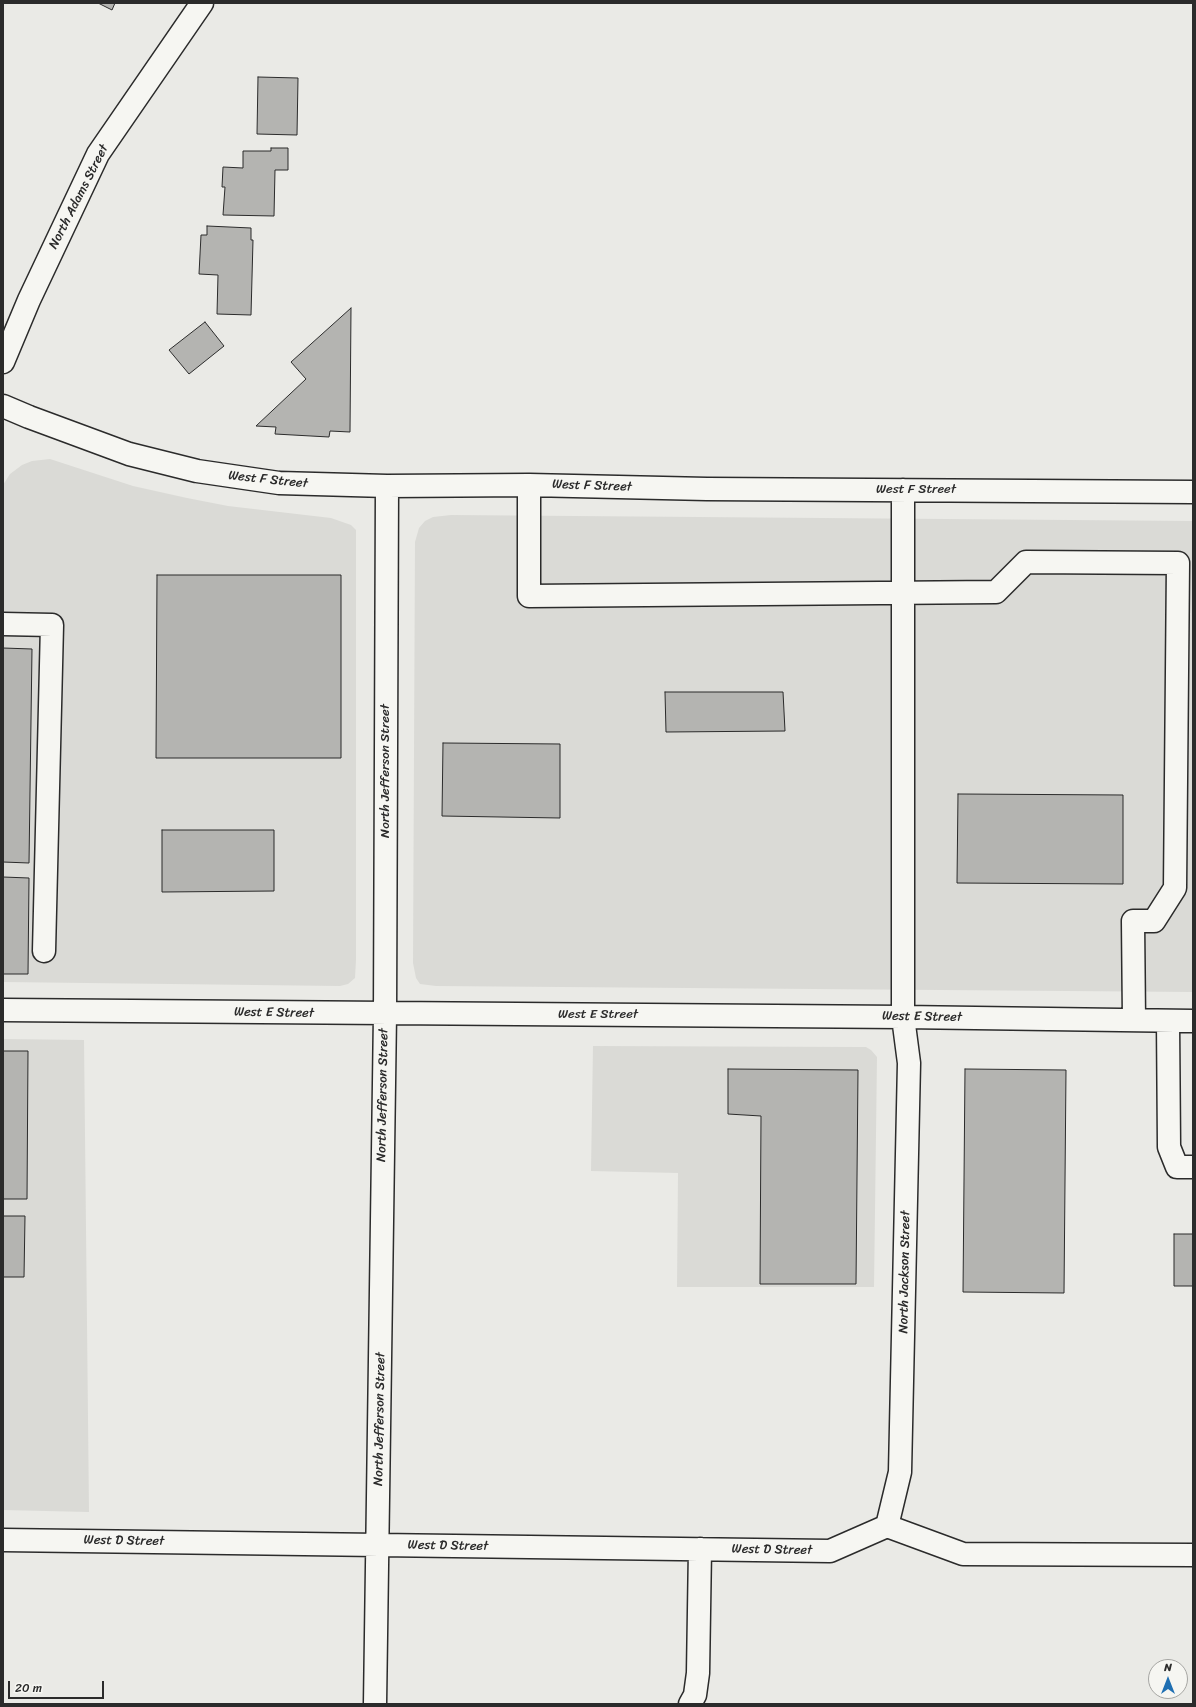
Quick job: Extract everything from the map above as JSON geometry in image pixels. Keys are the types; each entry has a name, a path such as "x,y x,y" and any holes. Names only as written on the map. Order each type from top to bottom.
{"street":[{"name":"North Adams Street","path":"3,362 29,300 98,154 202,3"},
{"name":"West F Street","path":"3,406 121,451 197,471 279,483 388,486 528,485 707,489 1193,492"},
{"path":"528,485 529,596 996,592 1026,562 1178,563 1175,888 1154,921 1133,921 1134,1020"},
{"name":"North Jefferson Street","path":"375,1704 384,1014 388,486"},
{"name":"North Jackson Street","path":"887,1526 900,1472 909,1063 902,1017 903,490"},
{"path":"3,624 52,625 44,951"},
{"name":"West E Street","path":"3,1010 902,1017 1193,1021"},
{"path":"1168,1020 1169,1146 1177,1167 1193,1168"},
{"path":"887,1526 963,1554 1193,1555"},
{"name":"West D Street","path":"3,1540 830,1551 887,1526"},
{"path":"690,1704 695,1695 698,1673 700,1549"}],"shaded area":[{"path":"50,459 133,486 228,506 331,518 351,525 356,530 356,960 355,978 348,984 340,986 3,982 3,485 10,474 22,465 32,461"},
{"path":"451,515 1193,521 1193,992 436,986 420,984 416,978 413,963 415,542 419,528 425,521 433,517"},
{"path":"3,1039 84,1040 89,1512 3,1510"},
{"path":"593,1046 866,1047 871,1050 877,1057 874,1287 677,1287 678,1173 591,1171"}],"building":[{"path":"98,3 115,3 112,10"},
{"path":"258,77 298,78 297,135 257,134"},
{"path":"271,148 288,148 288,170 275,170 274,216 223,215 225,187 222,187 223,167 243,168 243,151 271,151"},
{"path":"207,226 251,228 251,240 253,240 251,315 217,314 218,275 199,274 201,235 207,235"},
{"path":"351,308 350,432 330,431 329,437 275,434 276,427 256,426 306,379 291,362"},
{"path":"205,322 224,346 189,374 169,350"},
{"path":"157,575 341,575 341,758 156,758"},
{"path":"3,648 32,649 29,863 3,862"},
{"path":"665,692 783,692 785,731 666,732"},
{"path":"443,743 560,744 560,818 442,816"},
{"path":"958,794 1123,795 1123,884 957,883"},
{"path":"162,830 274,830 274,891 162,892"},
{"path":"3,877 29,878 28,974 3,974"},
{"path":"3,1051 28,1051 27,1199 3,1199"},
{"path":"728,1069 858,1070 856,1284 760,1284 761,1116 728,1114"},
{"path":"965,1069 1066,1070 1064,1293 963,1292"},
{"path":"3,1216 25,1216 24,1277 3,1277"},
{"path":"1174,1234 1193,1234 1193,1286 1174,1286"}]}
